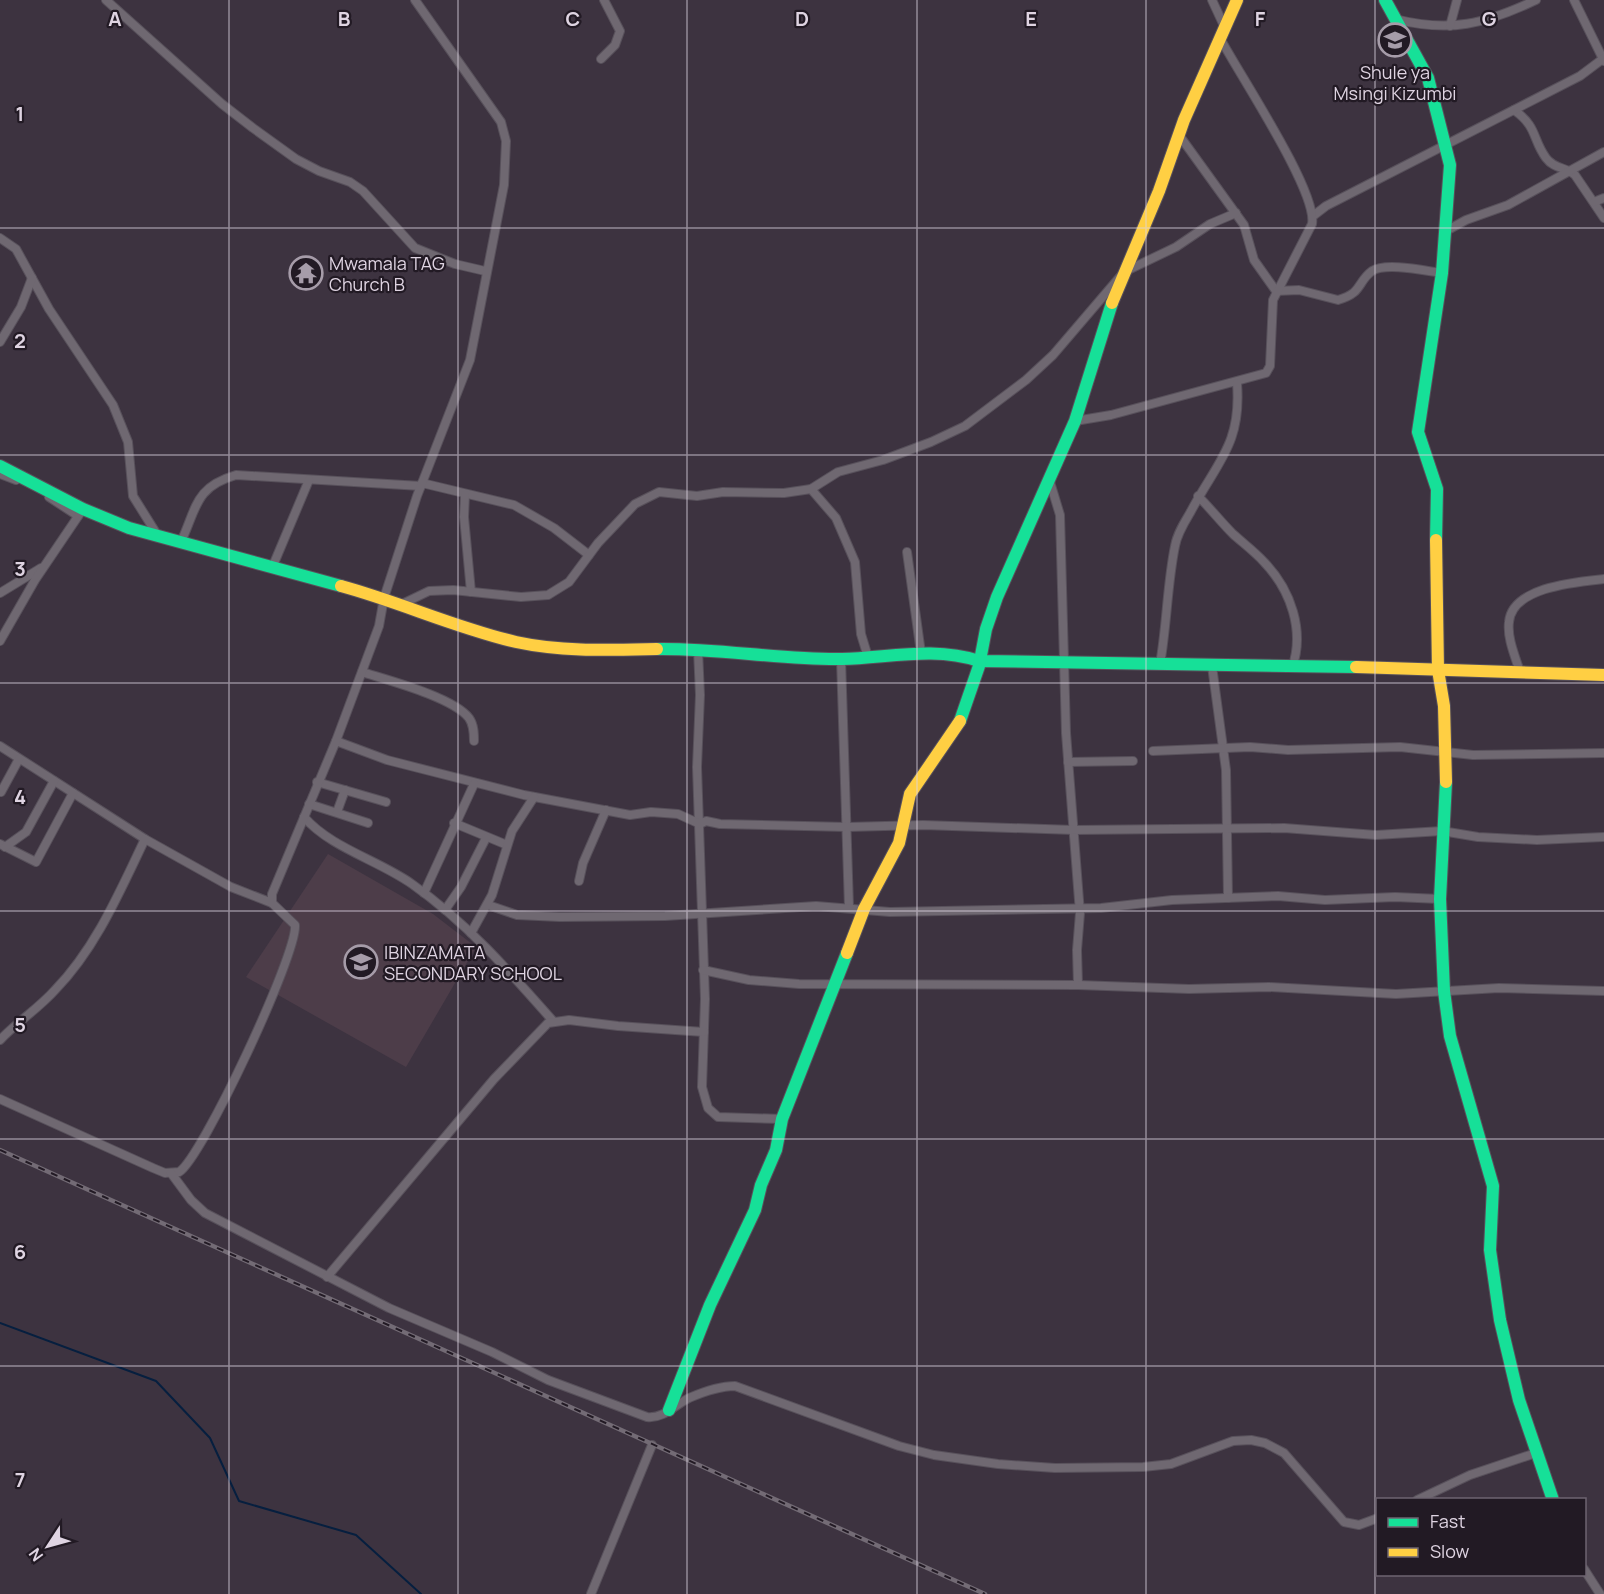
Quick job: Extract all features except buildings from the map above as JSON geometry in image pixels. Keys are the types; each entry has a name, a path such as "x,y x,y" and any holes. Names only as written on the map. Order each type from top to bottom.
{"street":[{"path":"106,0 222,104 253,128 296,159 350,182 363,191 415,248 454,264 485,271"},
{"path":"272,903 272,894 336,741 379,626 384,598 421,485 468,368 478,327 485,271 500,207 506,141 493,108 415,0"},
{"path":"601,59 615,45 620,31 604,0"},
{"path":"1212,0 1222,33 1295,168 1311,203 1313,216"},
{"path":"1385,0 1428,78 1450,165 1442,273 1418,432 1421,451 1437,493 1435,555 1437,670 1444,706 1445,753 1440,899 1444,991 1460,1071 1493,1186 1490,1232 1492,1278 1516,1389 1552,1498"},
{"path":"1450,26 1458,0"},
{"path":"1394,18 1430,26 1450,26 1489,21 1536,0"},
{"path":"1075,421 1111,415 1238,383 1269,370 1272,353 1271,312 1276,291 1313,216 1326,206 1589,71 1604,60 1574,0"},
{"path":"669,1410 710,1305 755,1210 761,1185 776,1150 782,1119 864,909 899,843 901,825 910,794 961,720 979,661 986,628 1075,421 1124,272 1159,191 1179,135 1237,1"},
{"path":"1514,110 1534,130 1544,156 1549,162 1570,170 1604,218"},
{"path":"1179,135 1236,213 1246,230 1254,260 1276,291"},
{"path":"1446,231 1466,220 1508,205 1604,152"},
{"path":"1594,202 1604,198"},
{"path":"402,604 429,591 521,597 548,596 569,582 589,555 635,504 659,492 698,496 723,492 784,493 811,489 846,469 883,460 931,442 965,426 991,409 1053,355 1124,272 1176,247 1210,224 1236,213"},
{"path":"0,238 15,248 117,414 128,442 133,496 158,536"},
{"path":"1276,291 1299,290 1338,300 1353,294 1376,269 1410,268 1442,273"},
{"path":"2,336 32,278"},
{"path":"1160,664 1167,626 1174,547 1198,496 1218,468 1236,430 1239,405 1238,383"},
{"path":"0,466 81,513"},
{"path":"0,474 38,489 81,513 181,543 384,598 446,622 517,642 573,650 698,650 841,659 921,653 958,654 979,661 1604,675"},
{"path":"181,543 202,493 220,479 236,475 421,485 514,505 554,528 589,555"},
{"path":"272,568 309,480"},
{"path":"1050,482 1060,515 1063,663 1079,907 1078,985"},
{"path":"811,489 836,518 855,562 861,634 868,657"},
{"path":"465,495 464,517 471,592"},
{"path":"1198,496 1230,531 1264,561 1279,581 1298,627 1299,648 1292,668"},
{"path":"0,641 45,565 81,513"},
{"path":"907,552 921,653"},
{"path":"0,593 45,565"},
{"path":"1520,672 1509,634 1509,620 1517,602 1531,594 1604,579"},
{"path":"698,650 700,695 697,767 704,970 702,1087 708,1108 718,1117 782,1119"},
{"path":"841,659 849,907"},
{"path":"1212,666 1224,749 1228,898"},
{"path":"362,672 423,691 462,712 471,722 474,741"},
{"path":"336,741 362,752 474,784 630,815 651,812 678,814 700,824"},
{"path":"0,746 145,838 231,887 272,903 295,925 292,946 286,963 233,1082 192,1157 182,1170 171,1173 153,1168 0,1099"},
{"path":"1153,751 1400,747 1473,755 1604,753"},
{"path":"1,792 19,759"},
{"path":"1068,762 1133,761"},
{"path":"3,845 26,832 54,781"},
{"path":"318,782 386,802"},
{"path":"424,893 474,784"},
{"path":"337,812 345,790"},
{"path":"3,845 36,862 74,793"},
{"path":"471,933 488,905 516,823 534,797"},
{"path":"309,804 368,823"},
{"path":"579,881 583,863 606,810"},
{"path":"304,817 326,836 391,870 445,910 471,933 553,1021"},
{"path":"700,824 706,821 729,825 847,827 901,825 1074,830 1227,827 1285,828 1376,835 1442,831 1478,837 1538,840 1604,837"},
{"path":"454,824 507,845"},
{"path":"0,1040 54,992 81,958 108,915 145,838"},
{"path":"445,910 461,887 486,838"},
{"path":"488,905 503,912 528,916 702,913 816,906 890,912 1101,908 1172,900 1278,896 1325,900 1395,897 1440,899"},
{"path":"704,970 749,981 836,983 1078,985 1189,989 1269,987 1352,993 1499,988 1604,990"},
{"path":"327,1277 519,1050 538,1031 553,1021 569,1020 704,1032"},
{"path":"171,1173 191,1200 205,1213 327,1277 389,1308 559,1384 647,1417 657,1417 689,1398 725,1386 735,1386 899,1446 934,1455 999,1464 1055,1468 1143,1467 1172,1464 1233,1441 1251,1440 1265,1443 1284,1454 1344,1522 1359,1525 1376,1518"},
{"path":"591,1594 652,1445"},
{"path":"1421,1498 1470,1475 1536,1453"},
{"path":"1586,1572 1600,1594"}],"shaded area":[{"name":"IBINZAMATA SECONDARY SCHOOL","path":"328,854 433,914 476,947 406,1067 246,977"}],"waterway":[{"path":"0,1323 156,1381 210,1438 239,1501 356,1535 421,1594"}],"railway":[{"path":"0,1150 985,1594"}],"traffic: fast":[{"path":"1385,0 1428,78 1450,165 1442,273 1418,432 1437,489 1436,540"},
{"path":"960,721 979,666 986,629 997,597 1075,421 1112,303"},
{"path":"0,466 83,509 129,528 341,586"},
{"path":"657,649 703,650 819,659 945,654 979,661 1356,667"},
{"path":"1446,782 1440,899 1444,991 1450,1036 1493,1186 1490,1250 1500,1320 1519,1400 1552,1498"},
{"path":"669,1410 710,1305 755,1210 761,1185 776,1150 782,1119 847,953"}],"traffic: slow":[{"path":"1112,303 1159,191 1184,120 1237,0"},
{"path":"1436,540 1438,670 1444,706 1446,782"},
{"path":"341,586 472,630 516,642 568,649 657,649"},
{"path":"1356,667 1604,675"},
{"path":"847,953 864,909 899,843 910,794 960,721"}],"place":[{"name":"Shule ya Msingi Kizumbi","path":"1395,40"},
{"name":"Mwamala TAG Church B","path":"306,273"},
{"name":"IBINZAMATA SECONDARY SCHOOL","path":"361,962"}]}
